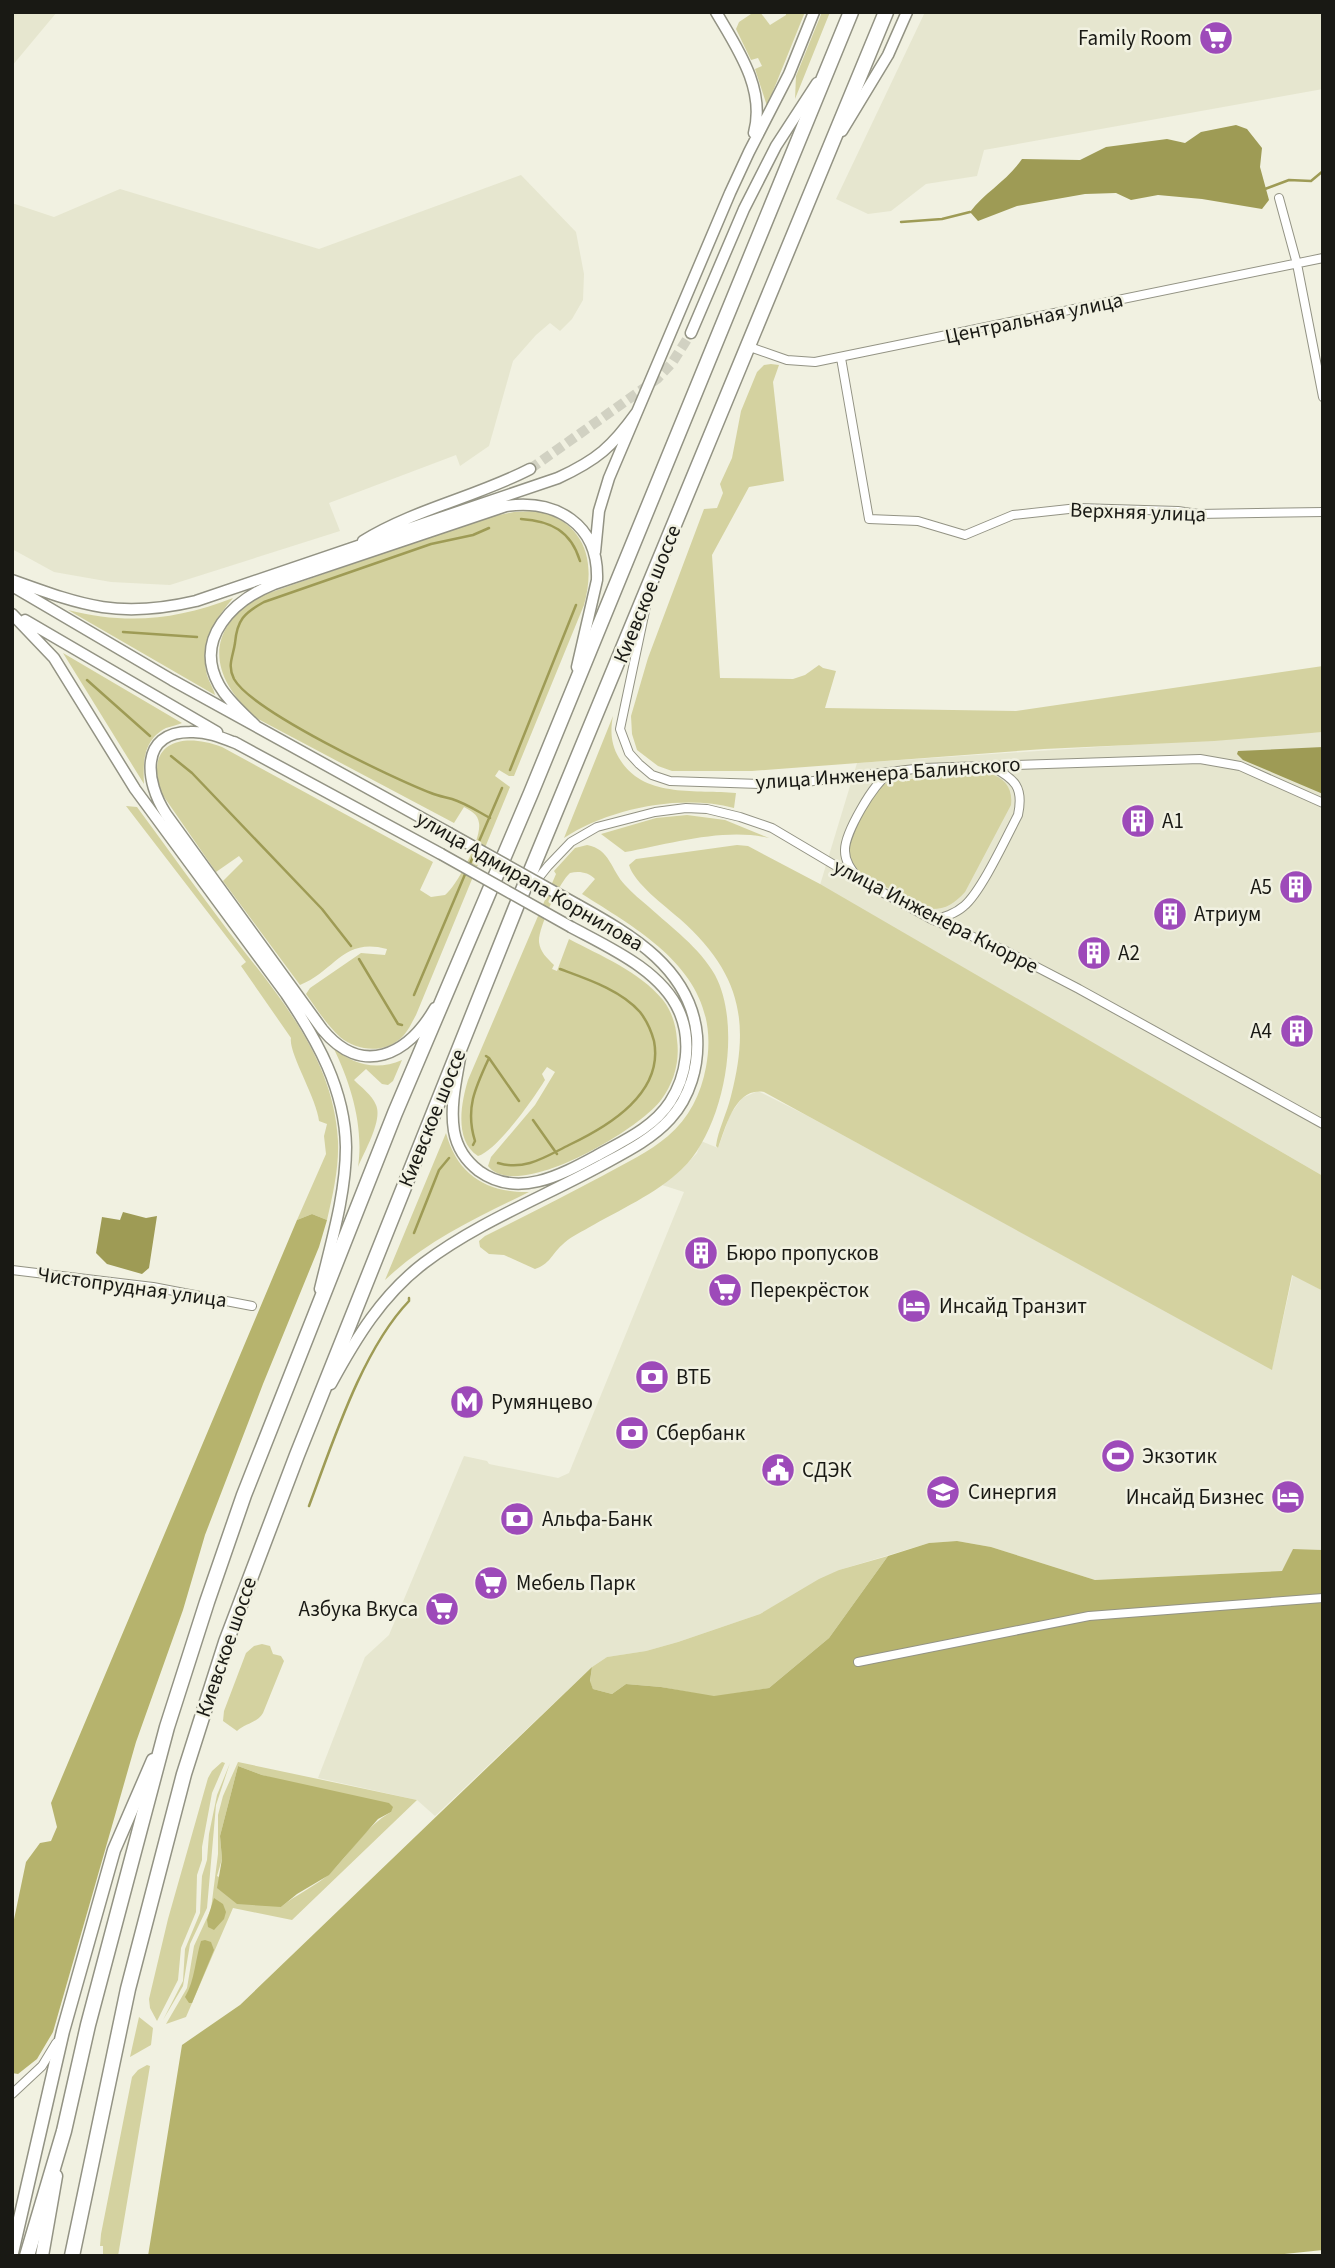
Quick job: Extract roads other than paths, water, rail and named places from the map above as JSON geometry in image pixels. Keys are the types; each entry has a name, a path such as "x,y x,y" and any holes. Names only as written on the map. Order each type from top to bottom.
{"highway":[{"name":"Киевское шоссе","path":"64,2131 88,2025 167,1727 244,1495 449,984 851,12"},
{"name":"Киевское шоссе","path":"72,2256 128,1989 184,1774 226,1642 297,1455 516,907 652,584 747,346 886,12"},
{"path":"27,2256 64,2131"}],"main road":[{"path":"716,12 745,65 757,100 756,128 748,152"},
{"path":"595,559 599,512 609,478 748,152 789,74 814,12"},
{"path":"828,154 888,55 907,12"},
{"path":"691,333 744,209 776,146 830,63"},
{"path":"12,580 88,605 123,611 142,611 196,601 513,494 588,464 611,445 637,412"},
{"path":"343,553 411,516 483,491 530,469"},
{"path":"256,726 222,691 216,679 212,657 215,638 223,620 239,602 274,583 500,507 519,505 545,506 569,517 588,539 595,559 596,591 570,696"},
{"name":"улица Адмирала Корнилова","path":"12,586 256,726 578,905 645,947 672,974 687,996 696,1027 697,1056 693,1078 684,1099 670,1120 635,1147 461,1239 404,1279 366,1324 348,1353 297,1455"},
{"path":"12,613 62,670 135,789 286,993 326,1062 340,1106 346,1156 332,1237 311,1325"},
{"name":"улица Адмирала Корнилова","path":"12,613 238,744 571,927 642,970 660,985 679,1011 686,1038 685,1065 675,1094 662,1113 629,1138 560,1175 529,1184 498,1181 489,1178 468,1161 454,1131 455,1091 464,1040"},
{"path":"238,744 204,732 173,734 161,742 153,754 149,773 152,788 166,814 325,1032 342,1048 355,1054 372,1056 391,1053 417,1032 449,984"},
{"path":"12,2253 63,2031 114,1850 167,1727"},
{"name":"Киевское шоссе","path":"41,2256 64,2131"}],"street":[{"path":"1279,198 1297,264 1323,397"},
{"name":"Центральная улица","path":"747,346 787,360 815,362 1323,258"},
{"name":"Верхняя улица","path":"841,358 869,519 918,521 965,535 1013,515 1079,508 1198,514 1323,512"},
{"name":"улица Инженера Балинского","path":"652,584 620,729 629,753 652,775 670,781 760,784 894,771 1200,759 1240,766 1323,803"},
{"path":"933,920 957,911 974,895 1018,816 1021,803 1017,784 1003,772 990,766"},
{"path":"858,879 846,857 848,836 877,783 894,771"},
{"name":"улица Инженера Кнорре","path":"516,907 548,866 571,842 584,833 626,819 686,808 728,813 772,828 933,920 1002,949 1079,989 1323,1124"},
{"name":"Чистопрудная улица","path":"12,1270 153,1287 252,1306"},
{"path":"858,1662 1089,1616 1323,1598"},
{"path":"12,2094 43,2066 63,2031"}],"waterway":[{"path":"1265,189 1289,180 1311,181 1323,171"},
{"path":"901,222 942,219 970,212"},
{"path":"521,519 542,522 558,530 571,542 580,561"},
{"path":"489,528 473,535 431,544 264,602 251,610 240,623 231,665 234,679 246,692 294,725 386,773 462,803 490,818"},
{"path":"510,770 576,605"},
{"path":"123,632 197,637"},
{"path":"87,680 150,736"},
{"path":"171,756 192,773 322,909 351,946"},
{"path":"477,846 502,788"},
{"path":"469,866 475,852"},
{"path":"414,995 466,872"},
{"path":"359,959 398,1024 402,1025"},
{"path":"498,1163 517,1165 535,1162 585,1137 630,1105 651,1077 655,1060 654,1041 640,1012 613,991 560,969"},
{"path":"473,1145 475,1141 471,1109 489,1058 486,1056"},
{"path":"489,1058 519,1101"},
{"path":"533,1120 557,1154"},
{"path":"414,1233 439,1170 449,1158"},
{"path":"309,1506 350,1398 377,1345 409,1298"}],"tunnel":[{"path":"530,469 657,379 672,363 691,333"}],"place":[{"name":"Family Room","path":"1216,38"},
{"name":"А1","path":"1138,821"},
{"name":"А5","path":"1296,887"},
{"name":"Атриум","path":"1170,914"},
{"name":"А2","path":"1094,953"},
{"name":"А4","path":"1297,1031"},
{"name":"Бюро пропусков","path":"701,1253"},
{"name":"Перекрёсток","path":"725,1290"},
{"name":"Инсайд Транзит","path":"914,1306"},
{"name":"ВТБ","path":"652,1377"},
{"name":"Румянцево","path":"467,1402"},
{"name":"Сбербанк","path":"632,1433"},
{"name":"Экзотик","path":"1118,1456"},
{"name":"СДЭК","path":"778,1470"},
{"name":"Синергия","path":"943,1492"},
{"name":"Инсайд Бизнес","path":"1288,1497"},
{"name":"Альфа-Банк","path":"517,1519"},
{"name":"Мебель Парк","path":"491,1583"},
{"name":"Азбука Вкуса","path":"442,1609"}]}
